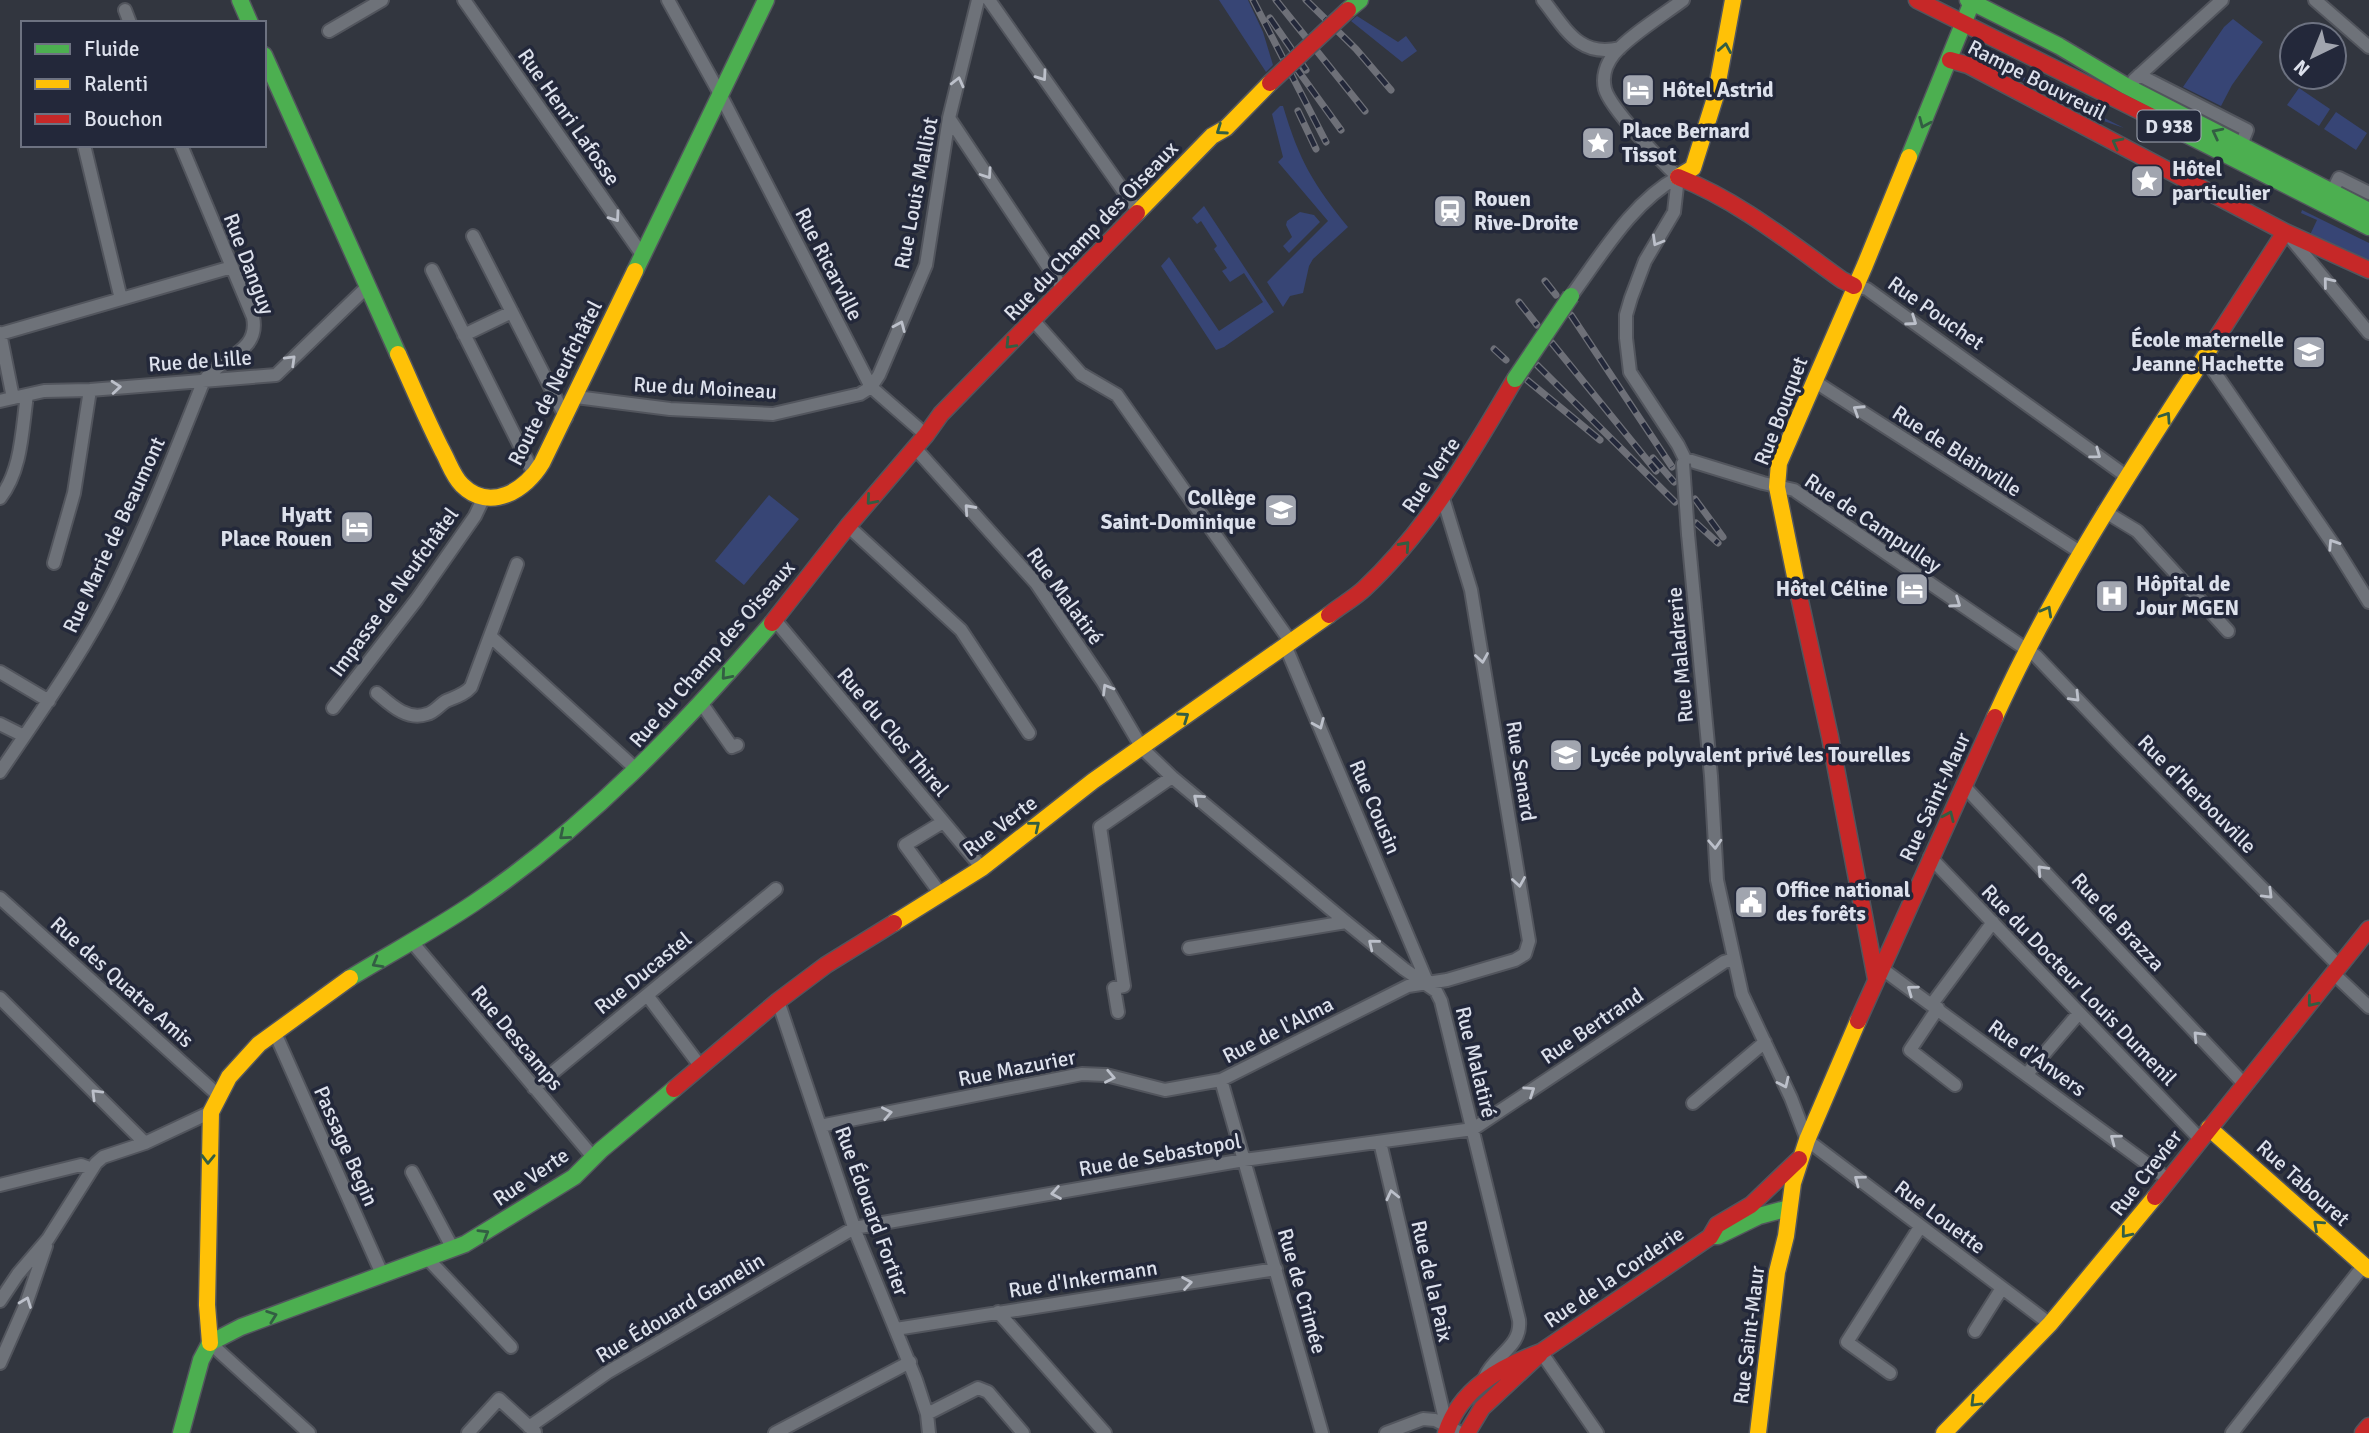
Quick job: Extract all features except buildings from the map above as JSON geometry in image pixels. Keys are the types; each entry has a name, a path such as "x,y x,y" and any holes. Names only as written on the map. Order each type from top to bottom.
{"street":[{"path":"240,0 249,21"},
{"path":"330,31 382,0"},
{"name":"Rue Henri Lafosse","path":"464,0 643,256"},
{"name":"Rue Ricarville","path":"668,0 720,94 871,387 926,435"},
{"name":"Route de Neufchâtel","path":"484,497 509,495 530,481 566,418 766,0"},
{"name":"Rue Louis Malliot","path":"871,387 879,375 926,265 949,118 978,0"},
{"path":"989,0 1139,213"},
{"path":"1543,0 1577,40 1589,49 1620,48"},
{"path":"1678,177 1655,156 1607,95 1604,83 1605,69 1620,48 1682,0"},
{"path":"1572,296 1624,225 1659,187 1693,168 1719,79 1733,0"},
{"name":"D 938","path":"1917,0 2369,227"},
{"path":"2132,80 2221,0"},
{"path":"2315,0 2369,47"},
{"name":"D 938","path":"1971,1 2336,185 2369,211"},
{"name":"Rue Bouquet","path":"1879,975 1777,487 1779,463 1950,60 1971,1"},
{"name":"Rue du Champ des Oiseaux","path":"210,1343 207,1321 206,1213 211,1112 218,1095 248,1054 338,985 473,904 541,854 637,770 702,704 775,620 848,526 942,414 1212,136 1226,128 1354,5"},
{"path":"266,59 439,445 461,484 484,497"},
{"name":"Rampe Bouvreuil","path":"1950,60 1968,65 2285,232 2369,270"},
{"path":"949,118 1063,289"},
{"path":"84,147 121,299"},
{"name":"Rue Danguy","path":"182,147 253,317 250,341 235,357 205,380"},
{"name":"Rue Pouchet","path":"1678,177 1699,184 1737,206 1842,281 1867,289 2126,476"},
{"name":"Rue Maladrerie","path":"1678,177 1674,212 1645,261 1626,315 1630,372 1678,444 1684,461 1688,534 1710,762 1717,880 1742,993 1802,1123 1807,1140"},
{"path":"2336,185 2369,193"},
{"path":"2285,232 2369,332"},
{"name":"Rue Saint-Maur","path":"1758,1433 1777,1272 1801,1157 1930,857 2025,650 2080,552 2126,476 2285,232"},
{"path":"473,236 566,418"},
{"path":"6,400 0,333 232,267"},
{"path":"432,270 534,474"},
{"name":"Rue de Lille","path":"6,400 44,391 90,390 276,375 368,286"},
{"name":"Rue Verte","path":"210,1343 241,1327 465,1244 536,1203 574,1177 593,1157 778,1001 847,951 982,868 1058,808 1362,591 1430,516 1515,379 1572,296"},
{"path":"464,335 512,312"},
{"name":"Rue Cousin","path":"1033,320 1081,374 1117,395 1288,643 1428,984"},
{"path":"2204,360 2333,544 2369,602"},
{"name":"Rue Marie de Beaumont","path":"0,772 77,658 116,588 155,503 205,380"},
{"name":"Rue de Blainville","path":"1814,381 2080,552"},
{"name":"Rue du Moineau","path":"576,397 670,409 773,414 860,394 871,387"},
{"path":"54,563 74,493 90,390"},
{"path":"0,498 10,485 18,460 27,395"},
{"name":"Rue Malatiré","path":"915,448 1036,583 1103,682 1142,748 1171,776 1346,922 1436,991 1441,1001 1473,1129 1520,1330 1517,1339 1485,1375 1486,1382"},
{"name":"Rue de Campulley","path":"1684,461 1794,490 2025,650"},
{"name":"Rue Senard","path":"1428,984 1515,960 1525,954 1529,942 1471,590 1442,495"},
{"name":"Impasse de Neufchâtel","path":"332,708 417,599 475,516 484,497"},
{"path":"2104,511 2137,531 2228,631"},
{"path":"848,526 961,630 1030,733"},
{"path":"377,693 404,713 417,716 430,713 445,702 466,693 471,687 517,564"},
{"name":"Rue du Clos Thirel","path":"775,620 982,868"},
{"path":"490,636 637,770"},
{"name":"Rue d'Herbouville","path":"2025,650 2036,656 2337,970 2369,1007"},
{"path":"0,672 49,701"},
{"path":"702,704 732,747 737,745"},
{"path":"0,724 24,736"},
{"path":"1118,1012 1114,988 1124,986 1100,827 1171,776"},
{"name":"Rue de Brazza","path":"1963,785 2245,1085"},
{"path":"940,893 905,845 943,822"},
{"name":"Rue du Docteur Louis Dumenil","path":"1930,857 2079,1013 2205,1133"},
{"name":"Rue Ducastel","path":"534,1087 776,889"},
{"name":"Rue des Quatre Amis","path":"0,898 218,1095"},
{"path":"1189,948 1346,922"},
{"path":"1955,1085 1910,1050 1935,1006 1993,922"},
{"name":"Rue Crevier","path":"1944,1433 2050,1324 2367,934"},
{"name":"Rue Descamps","path":"412,942 593,1157"},
{"name":"Rue Bertrand","path":"1473,1129 1724,962 1734,959"},
{"name":"Rue d'Anvers","path":"1879,975 1935,1006 2169,1180"},
{"name":"Rue de l'Alma","path":"1244,1160 1221,1080 1408,986 1428,984"},
{"path":"647,995 701,1067"},
{"path":"0,998 145,1143"},
{"name":"Rue Édouard Fortier","path":"778,1001 854,1227 910,1362 927,1414 929,1433"},
{"path":"2027,1074 2079,1013"},
{"name":"Passage Begin","path":"275,1033 382,1275"},
{"path":"1693,1102 1765,1042"},
{"name":"Rue Mazurier","path":"820,1126 1082,1074 1106,1075 1165,1090 1221,1080"},
{"path":"0,1301 18,1274 48,1239 92,1169 103,1157 145,1143 211,1112"},
{"name":"Rue de Sebastopol","path":"854,1227 1244,1160 1473,1129"},
{"name":"Rue Tabouret","path":"2205,1133 2366,1268"},
{"name":"Rue Louette","path":"1807,1140 2050,1324"},
{"name":"Rue de la Paix","path":"1380,1142 1451,1431"},
{"name":"Rue de la Corderie","path":"1451,1431 1461,1401 1518,1360 1541,1352 1710,1237 1717,1225 1751,1205 1801,1157"},
{"name":"Rue de Crimée","path":"1244,1160 1322,1433"},
{"path":"0,1185 80,1165 92,1169"},
{"path":"412,1172 453,1249"},
{"name":"Rue de la Corderie","path":"1710,1237 1718,1236 1759,1216 1789,1208"},
{"name":"Rue Édouard Gamelin","path":"532,1430 608,1372 854,1227"},
{"path":"1891,1373 1847,1342 1920,1227"},
{"path":"0,1363 26,1304 48,1239"},
{"path":"428,1259 511,1347"},
{"path":"2232,1433 2366,1268"},
{"name":"Rue d'Inkermann","path":"896,1329 1276,1269"},
{"path":"1975,1331 2003,1289"},
{"path":"998,1312 1105,1433"},
{"path":"181,1433 201,1360 210,1343 309,1433"},
{"path":"1541,1352 1597,1433"},
{"name":"Rue de la Corderie","path":"1467,1433 1477,1411 1485,1402 1530,1366 1541,1352"},
{"path":"775,1433 795,1429 910,1362"},
{"path":"1485,1402 1486,1382"},
{"path":"927,1414 978,1388 989,1392 1023,1433"},
{"path":"468,1433 499,1399 532,1430"},
{"path":"1386,1433 1423,1419 1435,1420 1451,1431"},
{"path":"2362,1433 2369,1426"}],"shaded area":[{"path":"1219,0 1248,0 1263,32 1273,65 1266,72"},
{"path":"1357,16 1398,42 1406,36 1417,51 1402,62 1351,21"},
{"path":"2233,19 2263,42 2232,85 2221,106 2183,87 2224,27"},
{"path":"1971,52 1974,52 2124,128 2089,118"},
{"path":"2297,91 2303,91 2330,109 2319,126 2287,105"},
{"path":"1283,106 1308,171 1348,227 1313,259 1303,293 1290,296 1283,307 1267,282 1328,221 1278,162 1283,157 1272,114"},
{"path":"2336,112 2367,133 2356,150 2324,129"},
{"path":"1204,206 1274,312 1216,350 1161,266 1169,257 1219,331 1263,302 1244,273 1230,282 1222,271 1227,268 1214,249 1217,246 1201,221 1197,224 1192,218"},
{"path":"2302,210 2369,243 2369,268 2309,237 2317,220 2301,213"},
{"path":"1300,212 1314,215 1320,222 1289,253 1283,246 1292,237 1286,225 1287,221"},
{"path":"769,495 799,519 744,585 715,561"}],"railway":[{"path":"1253,0 1326,142"},
{"path":"1276,0 1365,111"},
{"path":"1306,0 1356,49 1391,90"},
{"path":"1270,18 1306,70"},
{"path":"1294,65 1341,130"},
{"path":"1298,111 1316,149"},
{"path":"1545,281 1556,295"},
{"path":"1519,302 1537,325"},
{"path":"1571,315 1672,467"},
{"path":"1552,343 1656,471"},
{"path":"1494,349 1506,360"},
{"path":"1537,365 1675,502"},
{"path":"1527,380 1600,440"},
{"path":"1653,458 1674,482"},
{"path":"1695,499 1723,537"},
{"path":"1696,523 1718,543"}],"traffic: fast":[{"path":"240,0 249,21"},
{"path":"635,271 766,0"},
{"path":"1348,10 1360,0"},
{"path":"1968,0 2059,46 2126,86 2369,211"},
{"path":"1909,157 1972,2"},
{"path":"266,59 398,354"},
{"path":"2154,118 2369,227"},
{"path":"1515,379 1571,296"},
{"path":"350,978 474,903 556,841 595,808 668,737 772,623"},
{"path":"210,1343 241,1327 465,1244 574,1177 601,1150 674,1089"},
{"path":"1713,1236 1759,1216 1789,1208"},
{"path":"181,1433 201,1360 210,1343"}],"traffic: slow":[{"path":"1678,177 1693,168 1715,98 1733,0"},
{"path":"1137,213 1212,136 1226,128 1270,83"},
{"path":"1799,596 1777,487 1779,463 1909,157"},
{"path":"398,354 451,469 462,485 484,497 506,495 527,482 542,463 635,271"},
{"path":"1995,717 2043,619 2070,572 2214,342"},
{"path":"894,923 982,868 1093,781 1329,615"},
{"path":"210,1343 207,1305 211,1112 229,1077 259,1044 350,978"},
{"path":"1758,1433 1777,1272 1786,1236 1793,1183 1807,1140 1858,1021"},
{"path":"2209,1128 2369,1270"},
{"path":"1944,1433 2050,1324 2155,1197"}],"traffic: jam":[{"path":"1917,0 2154,118"},
{"path":"1270,83 1348,10"},
{"path":"1950,60 1968,65 2285,232 2369,270"},
{"path":"1678,177 1743,210 1854,286"},
{"path":"772,623 941,414 1137,213"},
{"path":"2214,342 2285,232"},
{"path":"1329,615 1364,589 1387,566 1428,516 1465,463 1515,379"},
{"path":"1799,596 1830,737 1876,979"},
{"path":"1858,1021 1995,717"},
{"path":"674,1089 778,1001 826,965 894,923"},
{"path":"2155,1197 2369,929"},
{"path":"1446,1433 1461,1404 1483,1382 1511,1365 1541,1352 1710,1237 1717,1225 1751,1205 1799,1159"},
{"path":"1467,1433 1482,1408 1540,1354"},
{"path":"2363,1433 2369,1426"}],"place":[{"name":"Hôtel Astrid","path":"1638,90"},
{"name":"Place Bernard Tissot","path":"1598,143"},
{"name":"Hôtel particulier","path":"2147,181"},
{"name":"Rouen Rive-Droite","path":"1450,211"},
{"name":"École maternelle Jeanne Hachette","path":"2309,352"},
{"name":"Collège Saint-Dominique","path":"1281,510"},
{"name":"Hyatt Place Rouen","path":"357,527"},
{"name":"Hôtel Céline","path":"1912,589"},
{"name":"Hôpital de Jour MGEN","path":"2112,596"},
{"name":"Lycée polyvalent privé les Tourelles","path":"1566,755"},
{"name":"Office national des forêts","path":"1751,902"}]}
